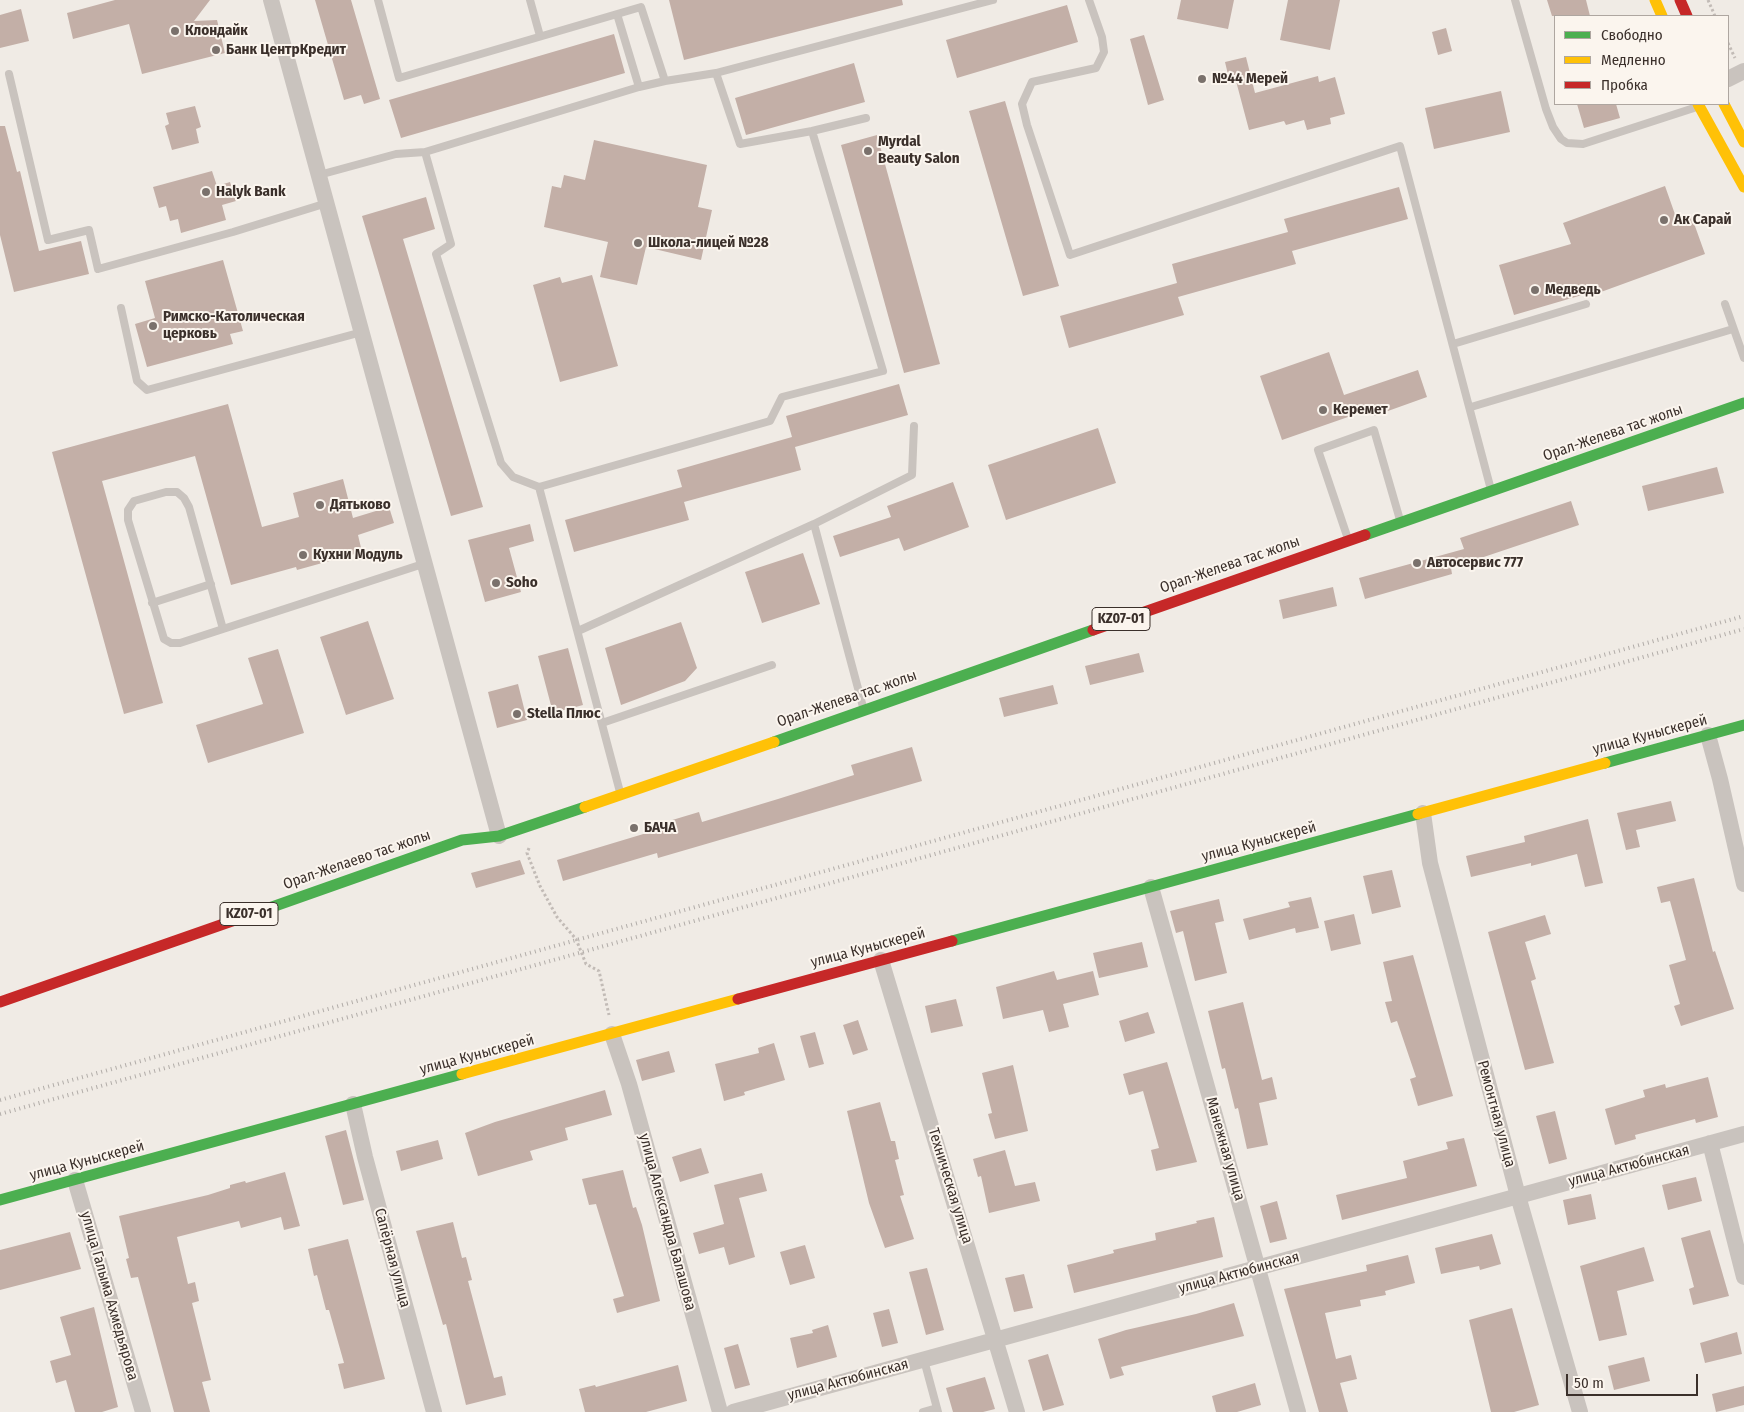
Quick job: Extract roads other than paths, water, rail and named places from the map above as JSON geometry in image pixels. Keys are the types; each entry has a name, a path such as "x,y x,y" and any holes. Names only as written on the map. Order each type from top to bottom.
{"main road":[{"path":"1656,0 1662,15"},
{"path":"1680,0 1687,15"},
{"path":"1699,105 1744,187"},
{"path":"1725,105 1744,142"},
{"name":"Орал-Желева тас жолы","path":"500,836 1744,403"},
{"name":"улица Куныскерей","path":"0,1200 1744,725"},
{"name":"Орал-Желаево тас жолы","path":"0,1002 462,840 500,836"}],"street":[{"path":"271,0 500,836"},
{"path":"1729,78 1744,71"},
{"path":"1708,735 1744,884"},
{"name":"Ремонтная улица","path":"1423,813 1430,863 1518,1196 1580,1412"},
{"name":"Манежная улица","path":"1151,887 1298,1412"},
{"name":"Техническая улица","path":"881,960 1018,1412"},
{"name":"улица Александра Балашова","path":"612,1034 629,1084 720,1412"},
{"name":"Сапёрная улица","path":"353,1104 434,1412"},
{"name":"улица Актюбинская","path":"733,1412 1744,1134"},
{"path":"1710,1143 1744,1277"},
{"name":"улица Галыма Ахмедьярова","path":"75,1180 143,1412"}],"lane":[{"path":"378,0 399,78 617,14 640,4 665,81"},
{"path":"530,0 540,36"},
{"path":"319,174 396,154 425,152 639,87 716,73 993,0"},
{"path":"1090,0 1102,37 1104,52 1096,68 1032,82 1022,104 1070,255 1400,146 1492,490"},
{"path":"1515,0 1546,109 1561,139 1567,143 1583,144 1699,105"},
{"path":"617,14 639,87"},
{"path":"716,73 740,144 812,131 866,118"},
{"path":"9,74 48,240 89,230 98,269 233,232 327,203"},
{"path":"425,152 451,244 436,254 501,463 513,477 539,487 770,420 782,397 883,371 812,131"},
{"path":"1453,344 1586,304"},
{"path":"1725,304 1744,358"},
{"path":"120,308 137,381 147,390 154,390 362,332"},
{"path":"1470,407 1734,329"},
{"path":"578,630 814,524 912,475 914,426"},
{"path":"1348,540 1318,450 1374,430 1401,522"},
{"path":"539,487 621,795"},
{"path":"223,630 189,507 184,498 177,492 166,492 134,502 128,510 128,520 164,639 171,643 180,643 223,630 426,563"},
{"path":"814,524 863,709"},
{"path":"152,603 211,584"},
{"path":"602,723 772,665"},
{"path":"923,1412 937,1410 924,1360"}],"railway":[{"path":"0,1100 1744,616"},
{"path":"0,1114 1744,629"}],"place":[{"name":"Клондайк","path":"175,31"},
{"name":"Банк ЦентрКредит","path":"216,50"},
{"name":"№44 Мерей","path":"1202,79"},
{"name":"Myrdal Beauty Salon","path":"868,151"},
{"name":"Halyk Bank","path":"206,192"},
{"name":"Ак Сарай","path":"1664,220"},
{"name":"Школа-лицей №28","path":"638,243"},
{"name":"Медведь","path":"1535,290"},
{"name":"Римско-Католическая церковь","path":"153,326"},
{"name":"Керемет","path":"1323,410"},
{"name":"Дятьково","path":"320,505"},
{"name":"Кухни Модуль","path":"303,555"},
{"name":"Автосервис 777","path":"1417,563"},
{"name":"Soho","path":"496,583"},
{"name":"Stella Плюс","path":"517,714"},
{"name":"БАЧА","path":"634,828"}]}
